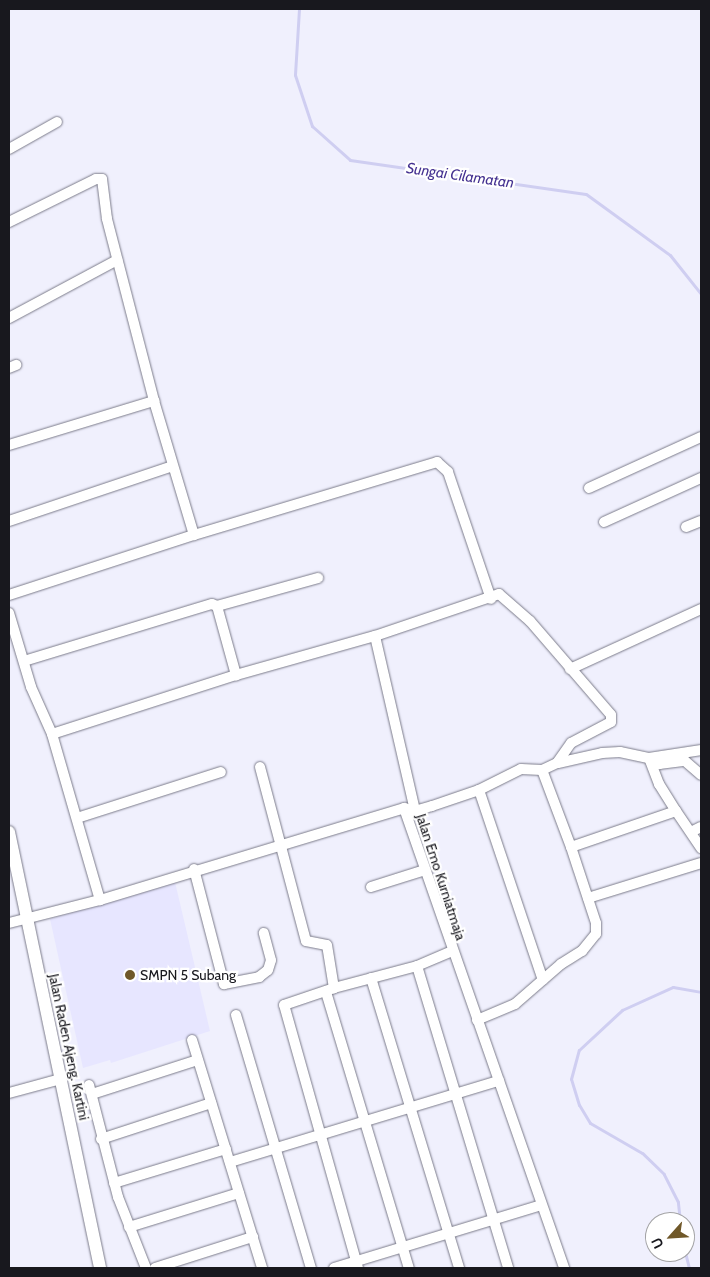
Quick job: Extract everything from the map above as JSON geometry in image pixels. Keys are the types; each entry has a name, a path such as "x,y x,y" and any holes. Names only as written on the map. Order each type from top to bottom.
{"main road":[{"name":"Jalan Raden Ajeng. Kartini","path":"9,832 100,1268"}],"street":[{"path":"9,149 57,122"},
{"path":"9,222 100,178 117,260 172,466 194,535"},
{"path":"9,318 117,260"},
{"path":"9,445 154,400"},
{"path":"589,488 701,437"},
{"path":"9,595 194,535 437,462 448,472 491,599"},
{"path":"9,521 172,466"},
{"path":"604,522 701,478"},
{"path":"686,527 701,520"},
{"path":"24,661 210,604 217,606 318,578"},
{"path":"52,734 236,675 374,636 491,599 499,594 513,603 611,716 611,722 571,743 557,763"},
{"path":"217,606 236,675"},
{"path":"570,669 701,609"},
{"path":"9,613 24,661 52,734 100,900"},
{"path":"374,636 415,810"},
{"path":"649,758 701,750"},
{"path":"404,808 415,810 479,790 521,769 542,770 557,763 620,752 649,758 659,764 685,761 701,776"},
{"path":"649,758 663,791 701,848"},
{"path":"260,767 306,941 327,945 330,990 364,1120 409,1268"},
{"path":"477,1020 515,1004 582,951 596,934 588,898 542,770"},
{"path":"77,818 221,772"},
{"path":"479,790 543,980"},
{"name":"Jalan Emo Kurniatmaja","path":"9,923 100,900 194,869 404,808 540,1205 564,1268"},
{"path":"571,847 676,811"},
{"path":"691,832 701,827"},
{"path":"588,898 701,863"},
{"path":"194,869 224,984 259,977 268,970 271,960 264,933"},
{"path":"371,887 425,870"},
{"path":"357,1265 284,1005 371,978 418,966 452,950"},
{"path":"418,966 508,1268"},
{"path":"371,978 459,1268"},
{"path":"236,1015 311,1268"},
{"path":"192,1040 262,1268"},
{"path":"146,1268 129,1228 114,1183 101,1139 90,1089 198,1060"},
{"path":"9,1093 61,1079"},
{"path":"230,1162 456,1092 499,1081"},
{"path":"101,1139 211,1103"},
{"path":"114,1183 226,1149"},
{"path":"129,1228 240,1193"},
{"path":"334,1268 357,1265 403,1248 540,1205"},
{"path":"155,1268 253,1237"}],"shaded area":[{"name":"SMPN 5 Subang","path":"175,882 210,1031 111,1063 110,1060 83,1068 50,919"}],"waterway":[{"name":"Sungai Cilamatan","path":"299,9 295,75 312,126 350,160 586,194 670,255 701,294"},
{"path":"679,1212 678,1202 664,1174 642,1153 590,1123 579,1105 571,1079 579,1050 622,1010 673,987 701,992"},
{"path":"688,1262 689,1268"}],"place":[{"name":"SMPN 5 Subang","path":"130,975"}]}
